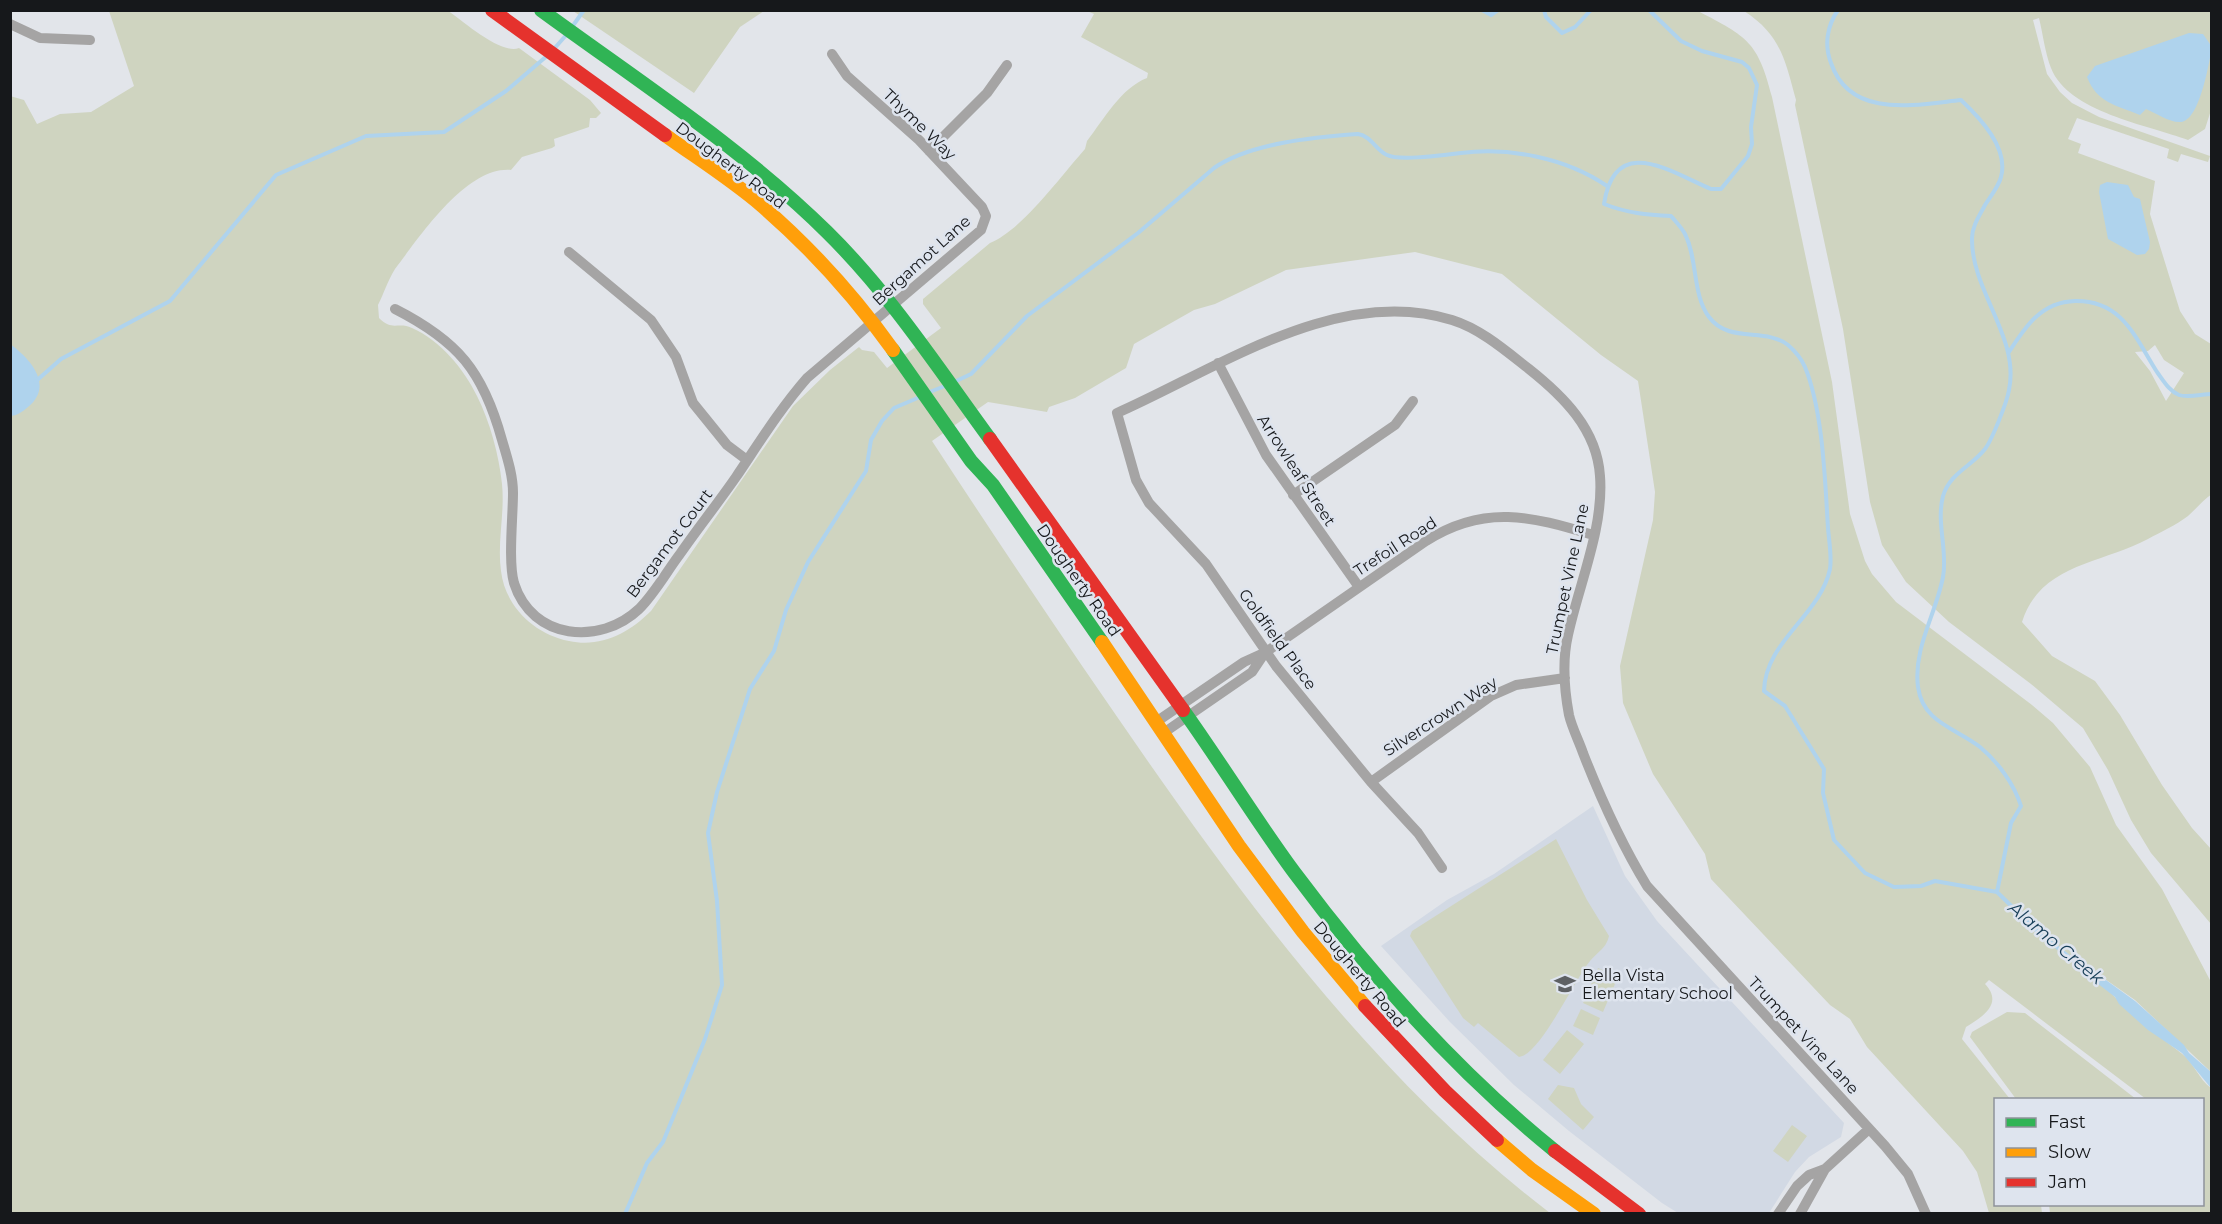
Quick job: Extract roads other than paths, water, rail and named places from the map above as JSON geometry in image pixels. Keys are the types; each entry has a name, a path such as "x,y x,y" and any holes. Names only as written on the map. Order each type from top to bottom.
{"main road":[{"name":"Dougherty Road","path":"492,10 760,204 819,261 861,307 971,461 993,485 1277,899 1368,1011 1442,1087 1501,1143 1594,1214"},
{"name":"Dougherty Road","path":"541,10 771,180 828,233 892,305 920,342 1297,876 1392,994 1517,1118 1639,1214"}],"street":[{"path":"10,24 40,38 90,40"},
{"name":"Thyme Way","path":"832,54 847,76 929,151 982,207 986,216"},
{"path":"929,151 987,93 1007,65"},
{"name":"Bergamot Lane","path":"747,460 784,405 807,378 981,230 986,216"},
{"path":"569,252 651,320 676,357 693,403 727,445 747,460"},
{"name":"Bergamot Court","path":"395,309 421,322 451,343 467,361 483,387 497,420 512,479 513,581 526,606 540,619 558,628 576,633 599,632 614,627 641,607 747,460"},
{"name":"Trumpet Vine Lane","path":"1117,413 1218,363 1302,326 1344,317 1422,313 1454,320 1503,348 1570,404 1595,452 1600,472 1601,491 1564,658 1570,718 1581,748 1626,848 1647,886 1908,1174 1926,1214"},
{"name":"Arrowleaf Street","path":"1218,363 1249,426 1293,495 1359,587"},
{"path":"1293,495 1395,425 1413,401"},
{"name":"Goldfield Place","path":"1117,413 1136,480 1149,503 1206,564 1266,652 1371,782 1418,832 1442,868"},
{"name":"Trefoil Road","path":"1159,728 1252,672 1266,652 1439,533 1477,518 1503,515 1540,520 1593,535"},
{"name":"Silvercrown Way","path":"1371,782 1491,696 1516,685 1565,678"},
{"path":"1800,1214 1825,1169 1869,1129"},
{"path":"1778,1214 1803,1180 1825,1169"}],"water":[{"path":"2189,33 2203,34 2212,47 2198,102 2188,119 2181,122 2172,121 2146,109 2140,115 2108,102 2091,86 2087,77 2095,66"},
{"path":"2107,182 2128,185 2134,197 2140,199 2150,242 2145,254 2137,255 2108,239 2099,192 2100,185"},
{"path":"10,344 32,365 39,382 36,399 22,412 11,416"},
{"path":"2092,970 2135,1001 2184,1045 2189,1053 2211,1072 2211,1088 2182,1053 2148,1030 2119,1004 2115,997 2088,976"}],"waterway":[{"path":"572,27 584,10"},
{"path":"1482,10 1491,15 1498,10"},
{"path":"1544,10 1546,17 1562,33 1575,27 1591,10"},
{"path":"1649,10 1681,41 1702,51 1742,62 1749,68 1757,85 1751,127 1752,144 1748,156 1721,189 1711,189 1663,168 1632,163 1620,169 1610,182 1604,204 1637,213 1671,216 1684,232 1689,244 1700,298 1709,317 1717,325 1727,330 1769,337 1788,345 1805,367 1816,404 1824,468 1830,569 1816,601 1773,657 1764,691 1785,706 1824,769 1823,793 1834,840 1865,873 1894,887 1921,886 1935,881 1997,892"},
{"name":"Alamo Creek","path":"1838,10 1829,29 1828,49 1831,63 1840,81 1853,93 1868,101 1886,104 1924,104 1961,100 1991,134 2001,155 2000,180 1973,229 1972,238 1979,277 2008,351 2011,370 2009,390 1999,421 1985,449 1951,481 1943,496 1941,506 1943,577 1922,645 1917,673 1918,687 1921,699 1933,717 1971,740 1987,753 2005,774 2018,798 2021,806 2011,823 1997,892 2039,933 2092,975"},
{"path":"553,50 568,33"},
{"path":"35,382 61,359 170,301 276,175 366,136 444,132 506,91 548,55"},
{"path":"952,383 971,374 1027,316 1138,233 1214,168 1229,159 1264,147 1303,139 1358,134 1366,137 1383,153 1393,157 1480,152 1518,153 1574,168 1607,186"},
{"path":"2009,352 2028,325 2043,311 2063,302 2091,302 2105,307 2125,323 2172,391 2182,396 2212,394"},
{"path":"927,393 945,386"},
{"path":"625,1214 647,1163 663,1142 705,1039 722,985 717,901 708,833 717,792 750,689 774,651 786,610 808,562 866,471 871,440 882,421 894,408 920,397"}],"place":[{"name":"Bella Vista Elementary School","path":"1565,984"}]}
